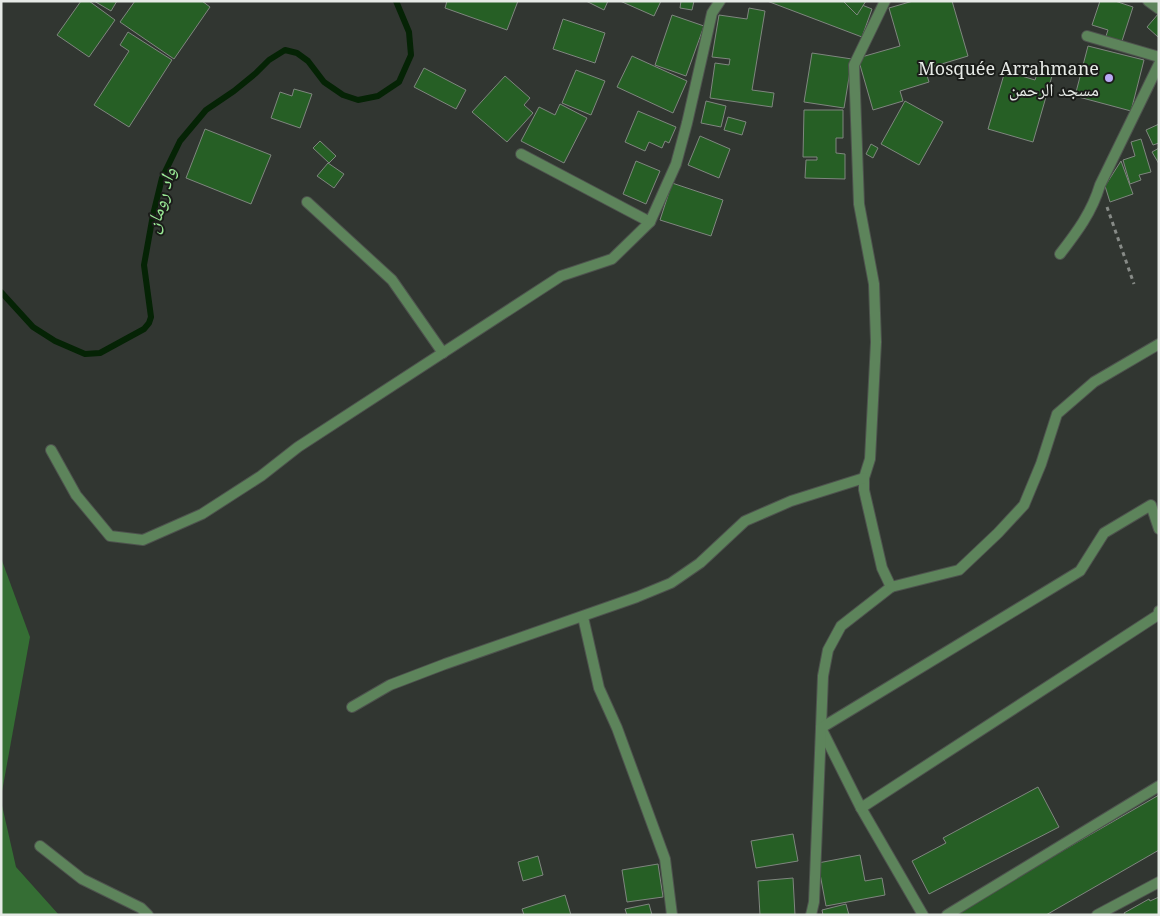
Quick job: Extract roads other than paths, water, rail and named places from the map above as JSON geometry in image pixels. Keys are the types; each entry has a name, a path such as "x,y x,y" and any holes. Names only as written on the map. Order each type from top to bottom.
{"street":[{"path":"51,450 76,495 110,536 143,540 202,514 261,476 298,447 561,276 612,259 650,222 676,164 688,123 712,14 720,1"},
{"path":"885,1 854,65 859,204 874,284 876,342 870,460 864,478 864,490 882,568 891,587"},
{"path":"1148,1 1159,9"},
{"path":"1087,36 1159,57"},
{"path":"1060,254 1094,204 1100,185 1159,64"},
{"path":"521,154 650,222"},
{"path":"306,202 392,280 443,353"},
{"path":"811,915 814,902 823,676 828,650 841,626 891,587 959,570 1024,505 1041,464 1057,414 1094,382 1159,344"},
{"path":"352,707 390,684 671,583 700,563 745,521 791,501 864,478"},
{"path":"820,728 1080,571 1104,533 1151,505 1159,529"},
{"path":"861,808 1158,615 1159,611"},
{"path":"582,616 599,688 617,728 665,860 672,915"},
{"path":"820,728 861,808 923,915"},
{"path":"947,915 1159,786"},
{"path":"40,846 82,878 141,908 148,915"},
{"path":"1097,915 1114,910 1159,882"}],"waterway":[{"name":"واد رومان","path":"1,292 33,327 55,341 85,354 100,353 144,329 151,317 144,265 153,215 162,178 180,141 206,110 234,91 269,60 285,50 297,53 308,61 324,82 343,95 358,100 378,96 399,82 411,55 409,32 396,1"}],"place":[{"name":"Mosquée Arrahmane مسجد الرحمن","path":"1109,78"}]}
